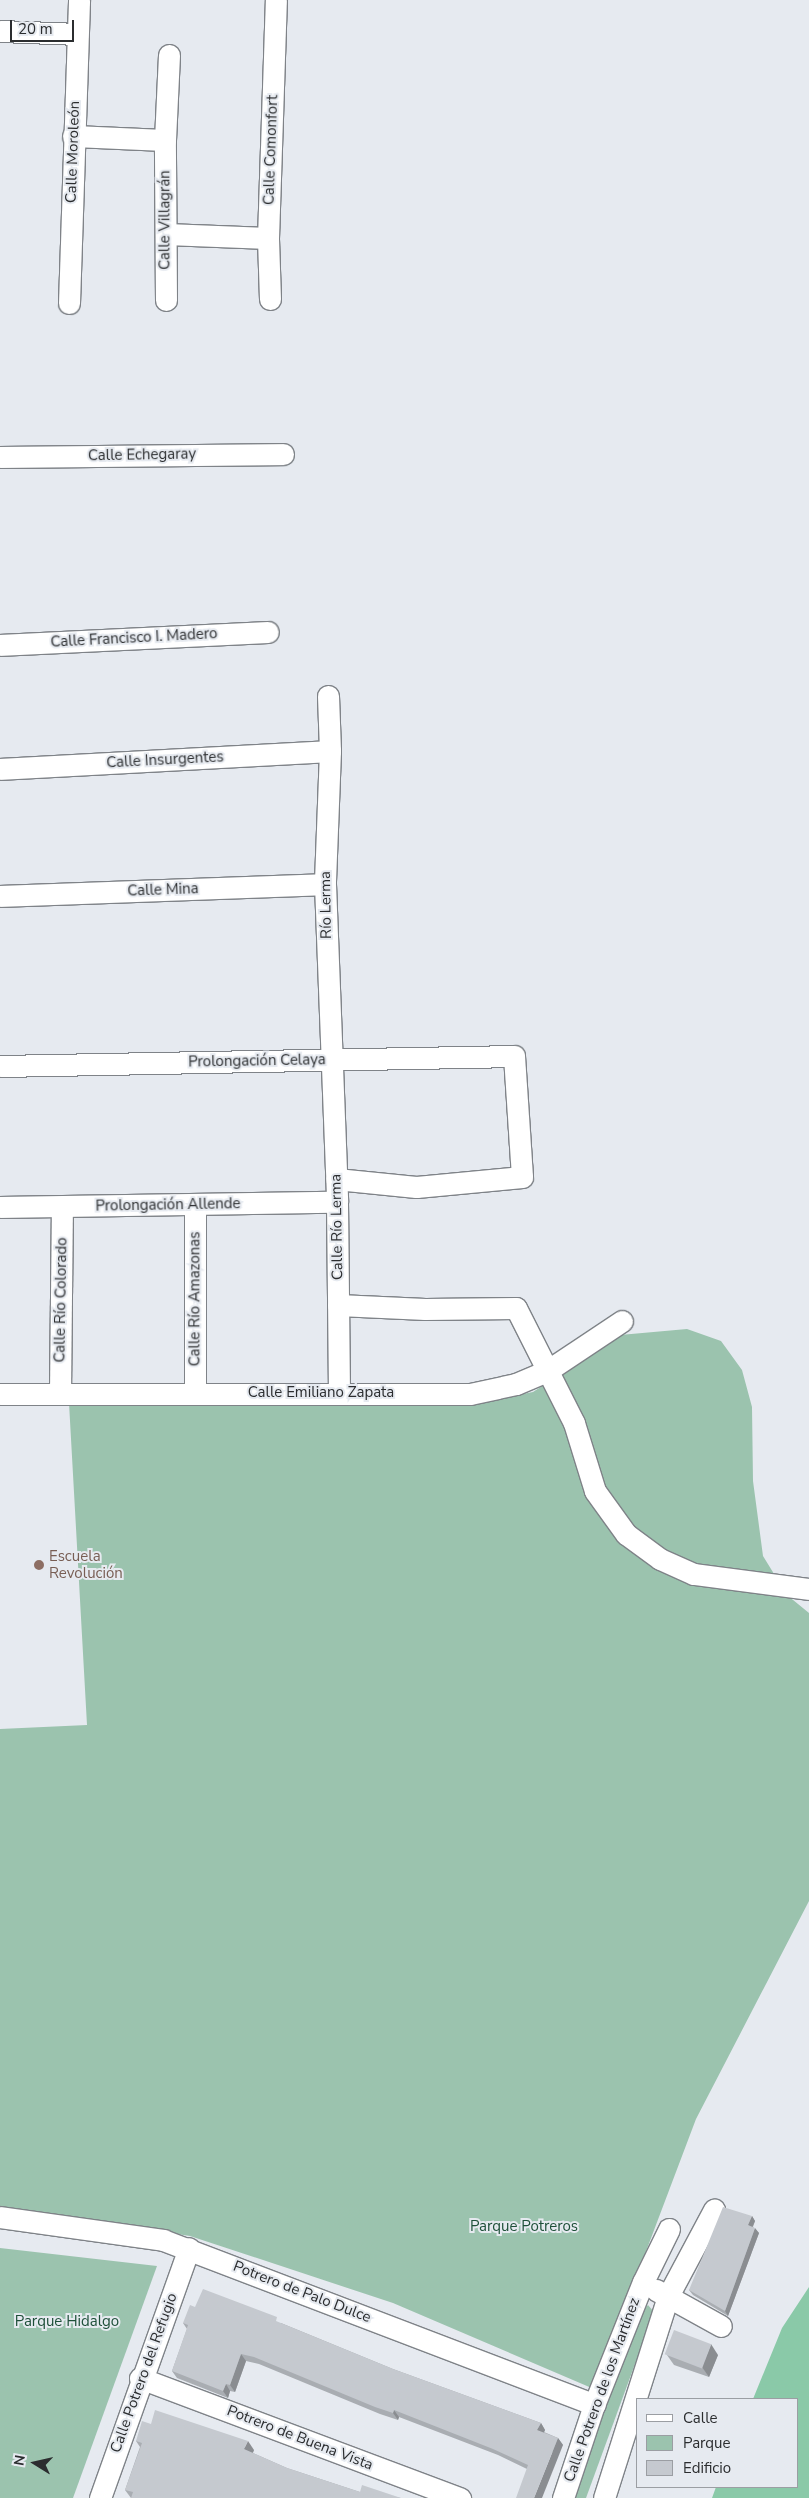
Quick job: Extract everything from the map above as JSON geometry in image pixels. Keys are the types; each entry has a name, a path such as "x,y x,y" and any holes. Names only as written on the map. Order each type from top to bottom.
{"street":[{"name":"Calle Moroleón","path":"69,303 73,136 79,0"},
{"name":"Calle Comonfort","path":"270,299 268,238 276,0"},
{"path":"0,31 77,34"},
{"name":"Calle Villagrán","path":"166,300 165,140 169,55"},
{"path":"73,136 165,140"},
{"path":"166,234 268,238"},
{"name":"Calle Echegaray","path":"0,457 283,454"},
{"name":"Calle Francisco I. Madero","path":"0,645 268,632"},
{"name":"Río Lerma","path":"328,696 330,751 325,884 330,1060"},
{"name":"Calle Insurgentes","path":"0,769 330,751"},
{"name":"Calle Mina","path":"0,896 325,884"},
{"name":"Prolongación Celaya","path":"0,1066 514,1056 522,1177 416,1187 336,1179"},
{"name":"Calle Río Lerma","path":"330,1060 337,1202 339,1393"},
{"name":"Prolongación Allende","path":"0,1207 337,1202"},
{"name":"Calle Río Amazonas","path":"195,1204 195,1393"},
{"name":"Calle Río Colorado","path":"60,1392 62,1207"},
{"path":"338,1305 425,1309 516,1308 574,1423 595,1491 626,1534 660,1559 694,1574 809,1590"},
{"name":"Calle Emiliano Zapata","path":"0,1394 60,1392 470,1394 516,1384 547,1371 622,1321"},
{"name":"Calle Potrero de los Martínez","path":"604,2498 668,2296 714,2210"},
{"name":"Potrero de Palo Dulce","path":"0,2217 163,2240 189,2248 594,2404"},
{"name":"Calle Potrero de los Martínez","path":"562,2498 594,2404 643,2282 669,2229"},
{"name":"Calle Potrero del Refugio","path":"100,2498 140,2378 189,2248"},
{"name":"Calle Potrero de los Martínez","path":"643,2282 668,2296"},
{"path":"668,2296 721,2326"},
{"name":"Potrero de Buena Vista","path":"140,2378 460,2498"}],"green space":[{"name":"Parque Potreros","path":"687,1329 721,1341 742,1370 752,1407 753,1481 763,1556 787,1595 809,1613 809,1901 696,2119 594,2389 393,2303 190,2236 0,2207 0,1729 87,1725 69,1403 384,1406 475,1403 533,1392 620,1335"},
{"name":"Parque Hidalgo","path":"0,2248 157,2266 73,2498 0,2498"},
{"path":"809,2287 809,2498 712,2498 716,2488 799,2488 799,2398 753,2398 782,2328"},
{"path":"648,2305 654,2312 586,2498 572,2498 641,2312"}],"building":[{"path":"723,2207 752,2216 748,2225 755,2228 725,2311 689,2290"},
{"path":"203,2289 277,2317 276,2321 393,2369 541,2423 537,2430 558,2438 534,2498 516,2498 528,2465 493,2449 394,2410 393,2413 375,2407 254,2357 241,2354 230,2385 226,2384 223,2391 172,2371 188,2325 183,2323 190,2305 195,2307"},
{"path":"674,2330 711,2344 702,2369 665,2354"},
{"path":"155,2410 248,2441 244,2449 287,2468 360,2492 362,2485 401,2498 131,2498 133,2492 125,2490 142,2443 136,2441 142,2421 151,2424"}],"place":[{"name":"Escuela Revolución","path":"39,1565"}]}
